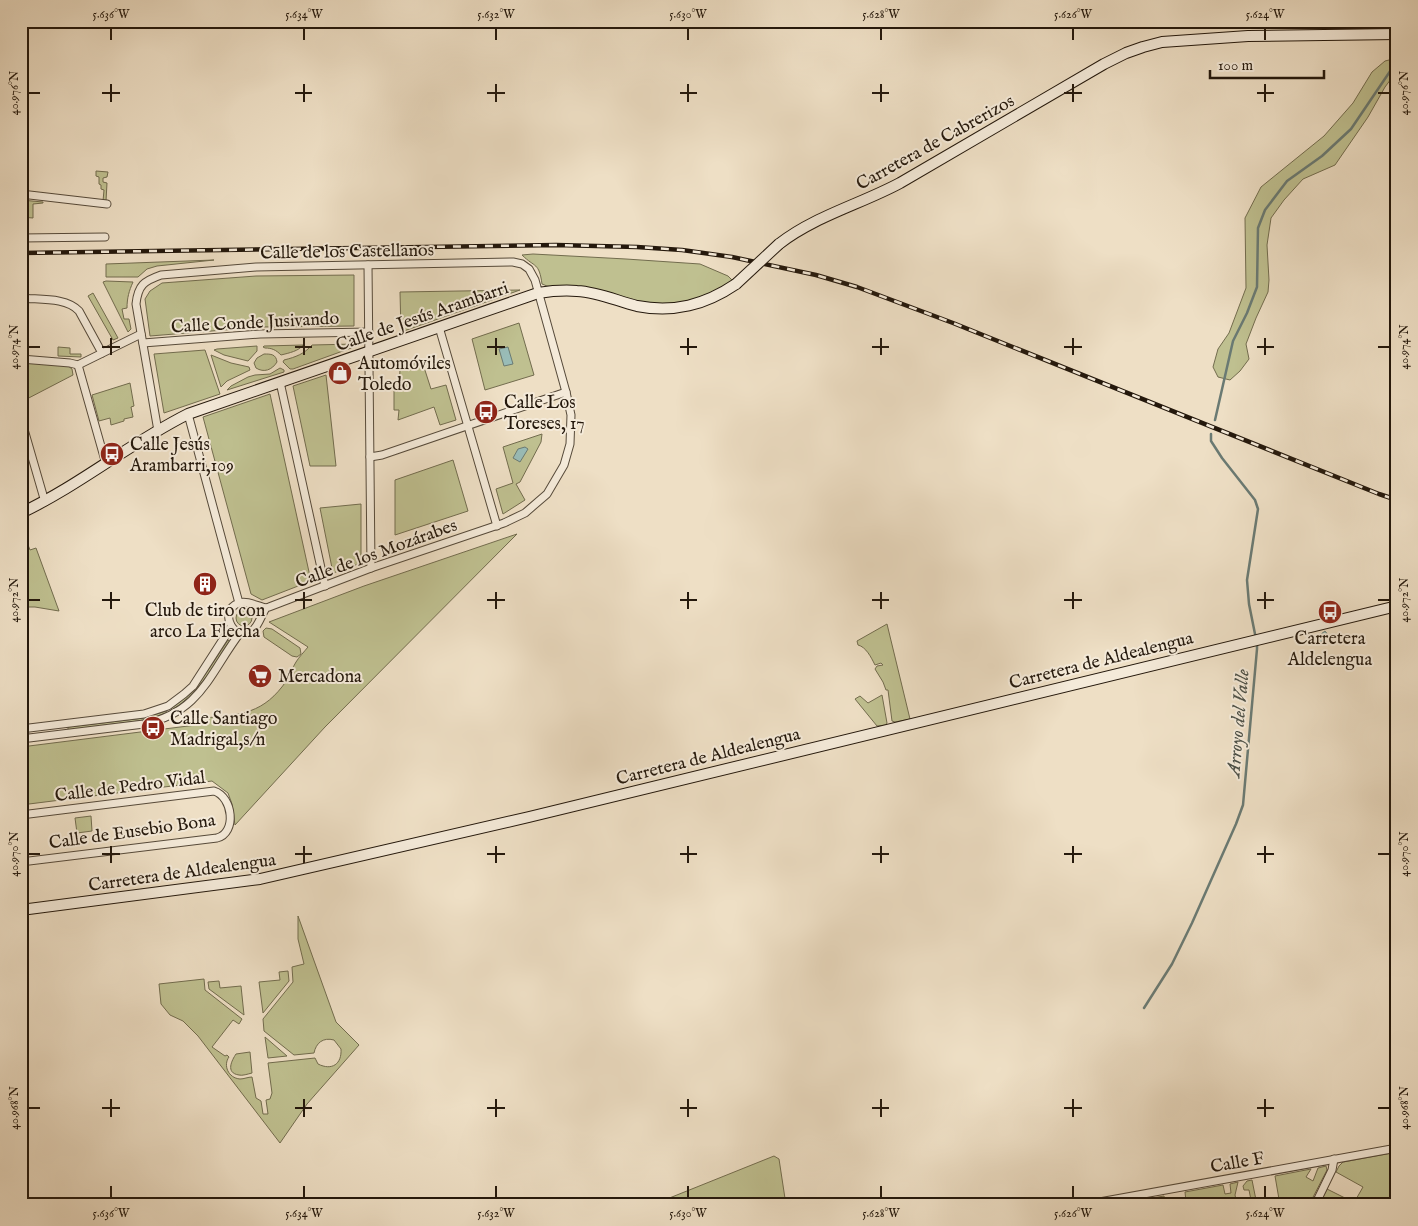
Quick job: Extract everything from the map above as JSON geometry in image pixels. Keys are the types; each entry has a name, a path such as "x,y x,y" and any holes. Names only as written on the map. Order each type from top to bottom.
{"street":[{"name":"Carretera de Cabrerizos","path":"538,293 578,291 637,306 654,308 673,308 700,303 720,295 736,284 790,236 813,222 900,184 1104,64 1143,47 1162,42 1248,36 1397,34"},
{"path":"21,194 107,204"},
{"path":"21,238 105,237"},
{"name":"Calle de los Castellanos","path":"141,334 136,304 137,295 142,285 151,279 162,276 256,267 512,262 522,264 528,269 535,280 566,392"},
{"path":"368,265 371,568"},
{"name":"Calle de Jesús Arambarri","path":"21,513 45,502 158,430 188,414 538,293"},
{"path":"21,298 55,301 76,308 102,353"},
{"path":"440,327 497,526"},
{"name":"Calle Conde Jusivando","path":"143,343 260,334 369,332"},
{"path":"21,359 78,365 141,334 158,430"},
{"path":"78,365 106,464"},
{"path":"280,382 325,586"},
{"path":"370,457 392,452 566,392"},
{"name":"Calle de los Mozárabes","path":"266,608 371,568 497,526 520,516 547,494 564,465 570,444 571,429 571,415 566,392"},
{"path":"188,414 239,603"},
{"path":"21,419 45,502"},
{"path":"246,602 252,605 266,608 257,625 250,632 240,633 231,627 228,618 231,608 239,603 246,602"},
{"path":"252,605 258,612 259,620"},
{"name":"Carretera de Aldealengua","path":"21,910 268,878 529,817 1397,606"},
{"path":"21,729 144,714 168,706 192,686 231,627"},
{"path":"21,739 144,724 172,715 191,702 200,693 240,633"},
{"name":"Calle de Pedro Vidal","path":"21,815 214,791 226,798 229,811"},
{"name":"Calle de Eusebio Bona","path":"21,862 216,838 228,830 230,823 229,811"},
{"name":"Calle F","path":"1083,1205 1397,1148"},
{"path":"1315,1205 1332,1170 1334,1159"}],"green space":[{"path":"1397,58 1397,71 1335,165 1303,179 1271,218 1267,245 1268,292 1246,344 1249,359 1230,380 1218,377 1213,367 1218,349 1229,333 1246,288 1245,218 1261,187 1324,136 1353,103 1372,72 1385,61"},
{"path":"96,171 108,172 107,177 103,178 103,182 107,183 106,201 103,201 104,190 101,189"},
{"path":"21,200 43,203 33,204 33,218 21,217"},
{"path":"533,254 700,264 728,276 733,281 701,298 673,304 655,304 542,284 536,266 522,255"},
{"path":"214,260 157,266 147,269 138,277 106,277 106,264"},
{"path":"354,275 354,326 261,327 150,336 145,299 150,291 162,283 256,276"},
{"path":"103,282 133,282 128,295 127,308 122,309 124,319 129,319 131,329 128,332"},
{"path":"520,290 401,332 400,292"},
{"path":"93,293 118,338 113,340 88,296"},
{"path":"519,323 534,375 485,390 472,339"},
{"path":"355,344 354,347 293,369 290,369 283,362 303,353 312,345"},
{"path":"303,345 290,353 281,355 270,348 263,347 264,346"},
{"path":"257,346 257,351 248,361 224,355 214,350 217,349"},
{"path":"58,347 70,348 70,354 81,354 81,357 58,356"},
{"path":"205,350 220,394 164,413 154,354"},
{"path":"264,354 273,355 276,357 277,362 270,369 259,370 254,363 257,358"},
{"path":"211,355 231,363 249,367 250,370 227,381 221,387"},
{"path":"422,361 431,389 446,385 456,420 440,425 434,407 398,420 399,410 394,410 394,391 399,390 400,369"},
{"path":"21,362 68,366 72,369 73,375 21,402"},
{"path":"280,368 284,372 227,390 248,377 270,374"},
{"path":"326,375 336,466 310,466 293,386"},
{"path":"130,383 134,406 131,407 133,417 111,425 110,418 99,421 92,395"},
{"path":"270,394 311,581 262,600 251,594 203,417"},
{"path":"542,434 541,442 520,482 516,484 525,500 503,514 496,489 513,483 503,447"},
{"path":"453,460 468,511 395,535 395,480"},
{"path":"361,504 361,563 333,573 320,508"},
{"path":"23,532 30,550 36,548 59,611 21,607 21,533"},
{"path":"517,534 325,727 235,825 232,804 228,793 212,781 21,805 21,747 196,725 203,718 229,716 251,711 270,700 288,678 293,666 308,647 269,622 364,586"},
{"path":"241,610 247,610 252,615 250,624 241,626 236,621 236,615"},
{"path":"887,624 910,719 895,722 892,721 888,690 886,690 875,669 877,666 883,665 881,663 875,665 868,653 858,645 857,641"},
{"path":"266,628 272,629 300,648 301,654 297,657 292,656 264,637 263,631"},
{"path":"228,640 230,642 198,688 172,710 171,708 196,686"},
{"path":"882,695 887,723 886,725 877,726 855,699 860,696 868,703"},
{"path":"166,711 167,713 138,721 68,730 68,727 144,718"},
{"path":"91,816 92,831 77,833 75,818"},
{"path":"298,916 336,1022 359,1045 307,1104 280,1143 198,1036 183,1021 170,1015 161,1004 159,984 204,979 205,990 242,1019 239,1024 233,1020 212,1047 229,1057 227,1067 232,1076 240,1079 252,1077 256,1098 261,1101 263,1114 268,1114 266,1100 270,1099 272,1093 268,1063 315,1058 318,1064 328,1067 338,1062 341,1054 341,1049 334,1040 327,1039 316,1046 314,1053 294,1055 264,1031 263,1019 293,982 292,967 304,964 298,939"},
{"path":"288,971 289,981 263,1013 259,982 280,980 279,972"},
{"path":"219,981 220,988 241,986 244,1015 209,989 208,982"},
{"path":"265,1037 287,1056 268,1058"},
{"path":"250,1052 252,1073 240,1075 232,1072 231,1066 236,1054"},
{"path":"1397,1152 1397,1205 1377,1205 1368,1200 1355,1201 1363,1187 1336,1172 1339,1166 1343,1162"},
{"path":"774,1156 779,1159 786,1205 652,1205"},
{"path":"1326,1166 1327,1170 1309,1205 1280,1205 1275,1176 1311,1169 1306,1177 1313,1181 1318,1168"},
{"path":"1252,1180 1257,1205 1252,1205 1249,1190 1244,1190 1243,1186 1247,1181"},
{"path":"1238,1182 1235,1195 1237,1205 1179,1205 1179,1203 1186,1202 1185,1192 1223,1185 1225,1194 1231,1193 1230,1184"},
{"path":"1327,1189 1355,1203 1366,1204 1344,1205 1333,1199 1329,1205 1321,1201"},
{"path":"1164,1196 1166,1205 1148,1205 1147,1199"}],"water":[{"path":"508,347 513,364 504,366 499,349"},
{"path":"525,447 528,449 520,462 513,458 518,449"},
{"path":"1325,631 1329,636 1317,645 1313,640"}],"waterway":[{"name":"Arroyo del Valle","path":"1215,420 1233,341 1257,287 1258,228 1265,210 1287,181 1322,156 1351,129 1397,61"},
{"name":"Arroyo del Valle","path":"1211,434 1211,441 1255,500 1258,509 1247,580 1249,604 1256,639"},
{"name":"Arroyo del Valle","path":"1144,1008 1172,964 1192,923 1243,805 1257,644"}],"railway":[{"path":"21,253 556,245 682,250 732,257 816,275 857,287 953,323 1397,500"}],"place":[{"name":"Automóviles Toledo","path":"340,373"},
{"name":"Calle Los Toreses, 17","path":"486,412"},
{"name":"Calle Jesús Arambarri,109","path":"112,454"},
{"name":"Club de tiro con arco La Flecha","path":"205,584"},
{"name":"Carretera Aldelengua","path":"1330,612"},
{"name":"Mercadona","path":"260,676"},
{"name":"Calle Santiago Madrigal,s/n","path":"153,728"}]}
